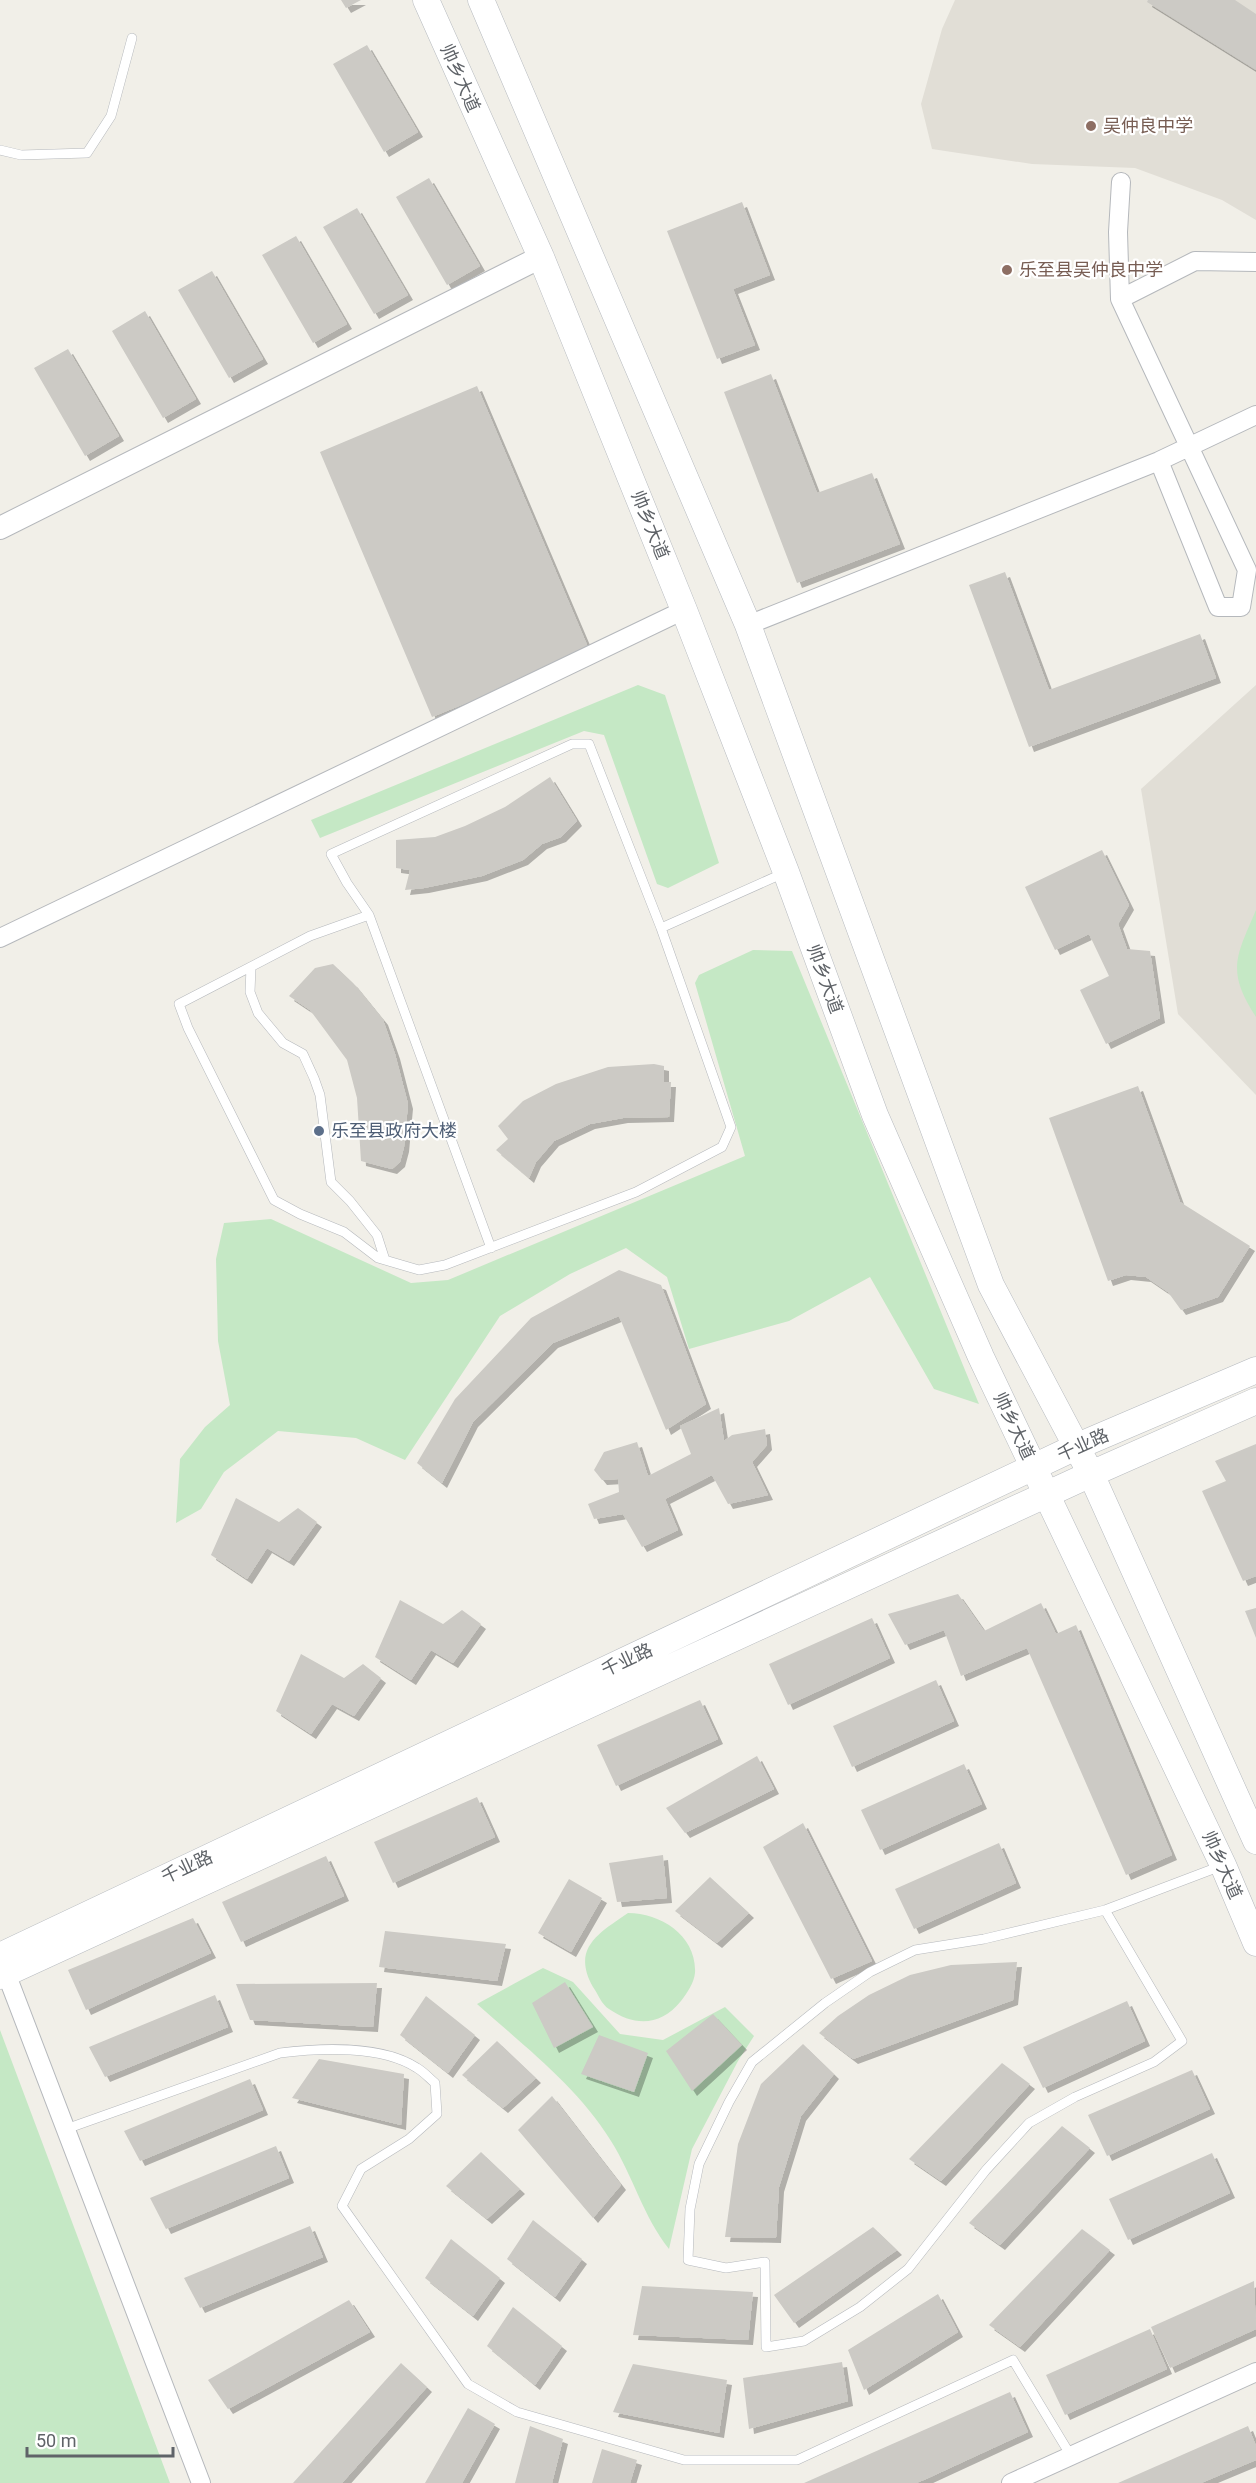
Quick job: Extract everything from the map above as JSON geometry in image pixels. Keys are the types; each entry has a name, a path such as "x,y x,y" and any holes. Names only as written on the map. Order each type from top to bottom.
{"main road":[{"name":"帅乡大道","path":"426,0 541,257 684,610 786,872 875,1115 976,1346 1223,1865 1256,1943"},
{"path":"481,0 748,625 992,1284 1078,1446 1256,1841"},
{"name":"千业路","path":"2,1968 1078,1446 1256,1370"},
{"name":"千业路","path":"2,1968 1256,1401"}],"street":[{"path":"1121,182 1118,232 1120,299 1247,570 1241,607 1218,607 1158,461"},
{"path":"0,528 541,257"},
{"path":"1120,299 1195,261 1256,262"},
{"path":"748,625 1158,461 1256,415"},
{"path":"0,938 684,610"},
{"path":"2,1968 201,2483"},
{"path":"1011,2483 1256,2372"}],"lane":[{"path":"0,150 21,155 87,153 111,116 132,38"},
{"path":"369,915 310,936 179,1004 188,1028 274,1200 300,1214 344,1232 378,1258 419,1270 445,1265 491,1248 636,1192 722,1147 732,1127 661,928 589,744 572,744 332,854 347,883 369,915 491,1248"},
{"path":"661,928 786,872"},
{"path":"251,967 250,992 258,1013 284,1043 303,1054 314,1078 320,1095 331,1182 378,1235 384,1260"},
{"path":"1106,1910 1182,2041 1154,2062 1075,2097 1029,2123 986,2170 908,2270 860,2307 804,2341 766,2347 765,2262 726,2268 688,2260 690,2209 699,2164 752,2062 790,2030 852,1984 870,1972 915,1950 984,1939 1106,1910 1223,1865"},
{"path":"66,2129 279,2053 316,2048 379,2053 417,2067 435,2084 437,2114 409,2139 362,2169 342,2206 468,2384 517,2412 684,2460 797,2460 1013,2360 1071,2456"}],"shaded area":[{"name":"吴仲良中学","path":"955,0 1256,0 1256,220 1222,200 1135,168 1032,164 932,149 921,104 942,29"},
{"path":"1256,685 1256,1095 1178,1014 1141,789"}],"green space":[{"path":"638,685 665,695 719,863 668,888 657,884 604,735 584,731 320,838 311,820"},
{"path":"1256,910 1256,1017 1241,987 1237,964 1243,940"},
{"path":"753,950 792,951 979,1404 934,1389 870,1277 789,1321 689,1349 667,1277 626,1248 570,1274 500,1316 405,1460 356,1438 278,1431 224,1472 201,1509 176,1523 180,1459 205,1427 230,1405 218,1341 216,1259 224,1223 271,1219 411,1283 448,1280 745,1156 695,983 699,975"},
{"path":"628,1913 653,1917 675,1929 690,1948 694,1960 695,1973 692,1984 681,2001 665,2015 647,2021 628,2019 604,2005 593,1987 585,1962 591,1943 598,1935"},
{"path":"543,1968 573,1982 620,2034 663,2040 725,2007 754,2036 738,2061 692,2149 669,2249 652,2223 619,2154 597,2121 549,2068 477,2004"},
{"path":"0,2030 170,2483 0,2483"}],"building":[{"path":"341,0 361,0 346,8"},
{"path":"1148,0 1235,0 1256,14 1256,70 1147,2"},
{"path":"367,45 418,132 384,152 333,64"},
{"path":"429,178 480,266 447,285 396,197"},
{"path":"742,202 770,275 733,289 755,345 717,359 667,231"},
{"path":"357,208 408,295 374,314 323,227"},
{"path":"296,236 347,324 313,343 262,255"},
{"path":"212,271 263,359 229,378 178,290"},
{"path":"145,311 196,399 163,418 112,331"},
{"path":"68,349 119,436 85,456 34,368"},
{"path":"771,374 817,493 872,473 900,544 797,583 724,392"},
{"path":"477,386 590,652 432,717 320,452"},
{"path":"1005,572 1049,690 1200,634 1216,678 1029,747 969,585"},
{"path":"550,777 577,821 561,837 542,844 523,860 482,876 405,890 410,870 396,868 396,840 435,837 465,826 505,807"},
{"path":"1102,850 1129,905 1118,924 1127,949 1150,951 1160,1018 1106,1044 1080,990 1109,976 1089,934 1055,950 1025,887"},
{"path":"333,964 353,983 383,1020 395,1054 408,1104 404,1147 400,1162 392,1169 361,1161 357,1098 347,1060 310,1010 289,996 315,968"},
{"path":"654,1064 664,1066 664,1082 671,1082 669,1117 623,1118 590,1124 554,1141 536,1162 529,1178 496,1150 508,1139 498,1126 523,1101 556,1084 608,1067"},
{"path":"1138,1086 1180,1202 1250,1246 1218,1297 1181,1310 1168,1292 1146,1277 1126,1275 1108,1281 1049,1118"},
{"path":"619,1270 661,1285 706,1404 666,1430 619,1316 553,1343 473,1422 442,1483 417,1463 455,1399 531,1318"},
{"path":"719,1408 724,1441 732,1435 765,1429 767,1445 752,1462 768,1495 728,1504 712,1475 665,1499 678,1530 642,1547 623,1514 594,1519 588,1504 619,1492 618,1479 602,1480 594,1470 604,1452 637,1442 648,1476 691,1454 680,1426"},
{"path":"1256,1444 1256,1576 1243,1581 1202,1491 1226,1481 1215,1461"},
{"path":"236,1498 279,1522 298,1508 317,1522 289,1561 267,1548 247,1579 211,1555"},
{"path":"958,1594 984,1631 1041,1603 1056,1634 1076,1625 1172,1855 1126,1875 1027,1648 961,1676 944,1630 905,1645 888,1614"},
{"path":"400,1600 443,1624 462,1610 481,1624 453,1663 431,1650 411,1680 375,1657"},
{"path":"1256,1608 1256,1638 1245,1611"},
{"path":"872,1618 890,1658 788,1705 769,1664"},
{"path":"301,1654 344,1678 363,1664 381,1678 354,1716 332,1704 311,1734 276,1711"},
{"path":"936,1680 954,1721 852,1767 833,1726"},
{"path":"700,1700 718,1739 616,1786 597,1745"},
{"path":"757,1756 774,1789 685,1833 666,1808"},
{"path":"964,1764 982,1804 880,1850 861,1810"},
{"path":"477,1797 495,1837 393,1883 374,1842"},
{"path":"803,1823 872,1961 831,1979 763,1847"},
{"path":"999,1843 1016,1883 914,1929 895,1889"},
{"path":"663,1855 667,1898 617,1902 609,1863"},
{"path":"326,1856 344,1896 241,1942 222,1902"},
{"path":"710,1877 749,1913 717,1943 675,1911"},
{"path":"569,1879 602,1898 571,1952 538,1933"},
{"path":"193,1918 211,1953 86,2010 68,1970"},
{"path":"385,1931 506,1944 497,1981 379,1967"},
{"path":"1017,1962 1013,2000 853,2059 819,2033 838,2016 869,1995 910,1975 951,1965"},
{"path":"565,1982 593,2027 554,2048 532,2003"},
{"path":"377,1983 373,2027 250,2020 236,1984"},
{"path":"215,1995 228,2027 105,2077 89,2047"},
{"path":"426,1996 475,2035 448,2073 400,2035"},
{"path":"1127,2001 1145,2041 1043,2088 1023,2047"},
{"path":"713,2014 742,2045 692,2091 666,2051"},
{"path":"599,2035 648,2053 634,2092 581,2074"},
{"path":"497,2041 536,2078 503,2108 462,2075"},
{"path":"803,2044 834,2074 801,2116 779,2187 776,2238 725,2237 738,2144 761,2084"},
{"path":"319,2059 404,2074 401,2125 292,2098"},
{"path":"1002,2063 1030,2084 941,2181 909,2159"},
{"path":"1192,2070 1210,2109 1107,2156 1088,2115"},
{"path":"250,2079 263,2110 140,2161 124,2131"},
{"path":"552,2096 621,2185 593,2218 518,2130"},
{"path":"1062,2126 1090,2148 1000,2245 969,2223"},
{"path":"276,2146 289,2178 166,2229 150,2198"},
{"path":"481,2152 520,2189 487,2219 446,2186"},
{"path":"1212,2153 1230,2193 1128,2240 1109,2199"},
{"path":"533,2220 582,2259 555,2297 507,2259"},
{"path":"310,2226 323,2257 200,2308 184,2278"},
{"path":"873,2227 897,2250 794,2323 774,2295"},
{"path":"1082,2229 1110,2250 1020,2347 989,2325"},
{"path":"451,2239 500,2278 473,2316 425,2278"},
{"path":"1254,2281 1256,2329 1170,2368 1151,2327"},
{"path":"642,2286 753,2292 748,2340 633,2335"},
{"path":"938,2294 958,2332 864,2390 848,2350"},
{"path":"349,2300 370,2332 228,2409 208,2380"},
{"path":"513,2307 562,2346 535,2385 487,2346"},
{"path":"1150,2329 1167,2369 1065,2415 1046,2375"},
{"path":"842,2362 848,2401 749,2429 743,2378"},
{"path":"401,2363 427,2387 342,2483 293,2483"},
{"path":"633,2364 727,2380 719,2433 613,2412"},
{"path":"1010,2392 1028,2432 926,2479 916,2483 804,2483"},
{"path":"468,2408 495,2424 462,2483 425,2483"},
{"path":"530,2426 563,2439 552,2483 515,2483"},
{"path":"1248,2426 1256,2446 1256,2460 1201,2483 1118,2483"},
{"path":"602,2449 637,2460 630,2483 592,2483"}],"place":[{"name":"吴仲良中学","path":"1091,126"},
{"name":"乐至县吴仲良中学","path":"1007,270"},
{"name":"乐至县政府大楼","path":"319,1131"}]}
